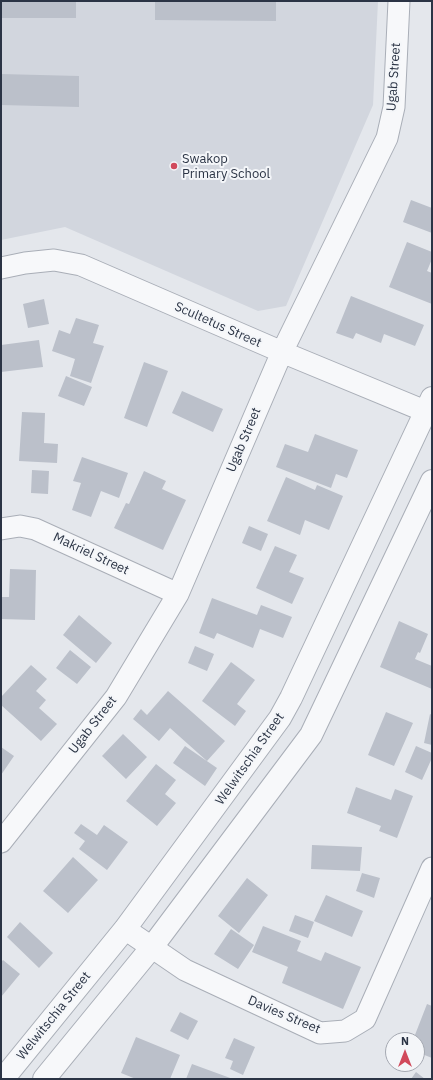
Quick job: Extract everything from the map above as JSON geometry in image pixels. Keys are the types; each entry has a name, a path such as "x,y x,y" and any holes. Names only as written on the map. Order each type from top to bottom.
{"street":[{"name":"Ugab Street","path":"1,842 116,697 178,594 282,352 387,138 394,107 399,1"},
{"name":"Scultetus Street","path":"1,268 25,262 54,260 81,265 282,352 430,408"},
{"name":"Welwitschia Street","path":"2,1079 125,930 280,718 430,408"},
{"path":"44,1079 152,947 311,736 432,481"},
{"name":"Makriel Street","path":"1,529 20,526 35,529 178,594"},
{"name":"Davies Street","path":"125,930 185,970 320,1034 345,1031 365,1019 432,868"}],"shaded area":[{"name":"Swakop Primary School","path":"1,1 378,1 373,105 286,306 258,311 65,227 1,240"}],"building":[{"path":"1,1 76,1 76,18 1,18"},
{"path":"155,1 276,1 276,21 155,20"},
{"path":"1,74 79,76 79,107 1,105"},
{"path":"411,200 432,208 432,233 403,222"},
{"path":"407,242 432,252 432,259 427,271 432,273 432,304 389,287"},
{"path":"351,296 424,325 415,346 384,334 381,343 356,333 353,339 336,333"},
{"path":"44,299 49,324 28,328 23,304"},
{"path":"76,318 99,325 93,343 104,346 91,383 70,376 75,359 52,351 59,330 70,334"},
{"path":"39,340 43,367 1,372 1,345"},
{"path":"144,362 168,371 147,427 124,418"},
{"path":"66,376 92,387 84,406 58,396"},
{"path":"182,391 223,409 213,432 172,413"},
{"path":"22,412 45,413 44,443 58,444 57,463 19,461"},
{"path":"315,434 358,450 347,478 336,474 331,488 276,467 285,444 308,452"},
{"path":"82,457 128,473 119,498 101,491 91,517 72,510 81,483 73,481"},
{"path":"32,470 49,471 48,494 31,493"},
{"path":"144,471 166,481 162,489 186,500 163,550 114,528 126,503 129,504"},
{"path":"286,477 315,490 317,485 343,496 329,530 305,520 300,535 267,521"},
{"path":"249,526 268,534 261,551 242,543"},
{"path":"275,546 297,555 289,572 304,578 292,604 256,588"},
{"path":"10,569 36,570 35,620 1,619 1,597 9,597"},
{"path":"212,598 257,615 261,605 292,617 283,638 260,629 253,648 217,633 214,639 199,633"},
{"path":"79,615 112,643 96,663 63,635"},
{"path":"399,621 428,634 420,653 418,652 415,659 432,666 432,689 380,667"},
{"path":"195,646 214,654 207,671 188,663"},
{"path":"70,650 91,667 77,684 56,668"},
{"path":"231,662 255,680 237,704 246,711 235,726 202,701"},
{"path":"31,665 47,679 36,691 46,700 39,708 57,724 41,741 1,705 1,697"},
{"path":"168,691 225,741 207,761 170,728 159,741 133,719 141,709 147,715"},
{"path":"386,712 413,723 394,766 368,755"},
{"path":"430,714 432,715 432,745 424,743"},
{"path":"123,734 147,757 126,779 102,756"},
{"path":"185,746 217,768 205,786 173,763"},
{"path":"416,746 432,753 432,758 422,780 405,772"},
{"path":"1,747 14,756 1,775"},
{"path":"156,764 176,780 165,794 176,803 157,826 126,801"},
{"path":"356,787 391,800 395,789 413,796 397,838 379,831 381,826 347,813"},
{"path":"81,824 97,835 104,825 128,842 107,870 79,849 85,841 74,833"},
{"path":"312,845 362,847 360,871 311,869"},
{"path":"73,857 98,880 68,913 43,891"},
{"path":"362,873 380,878 374,898 356,891"},
{"path":"247,878 268,895 239,933 218,916"},
{"path":"326,895 363,911 352,937 314,921"},
{"path":"295,915 314,922 308,938 289,931"},
{"path":"20,922 53,953 39,968 7,937"},
{"path":"263,926 301,941 297,951 321,961 325,952 361,967 343,1009 282,983 288,967 252,952"},
{"path":"231,929 254,945 238,969 214,954"},
{"path":"3,960 20,974 1,997 1,962"},
{"path":"427,1004 432,1006 432,1058 425,1055 425,1032 416,1032"},
{"path":"180,1012 198,1021 188,1040 170,1031"},
{"path":"136,1037 180,1055 170,1079 136,1079 121,1073"},
{"path":"234,1038 255,1047 243,1075 230,1069 233,1061 225,1058"},
{"path":"192,1064 233,1079 186,1079"},
{"path":"416,1072 425,1079 411,1079"}],"place":[{"name":"Swakop Primary School","path":"174,166"}]}
